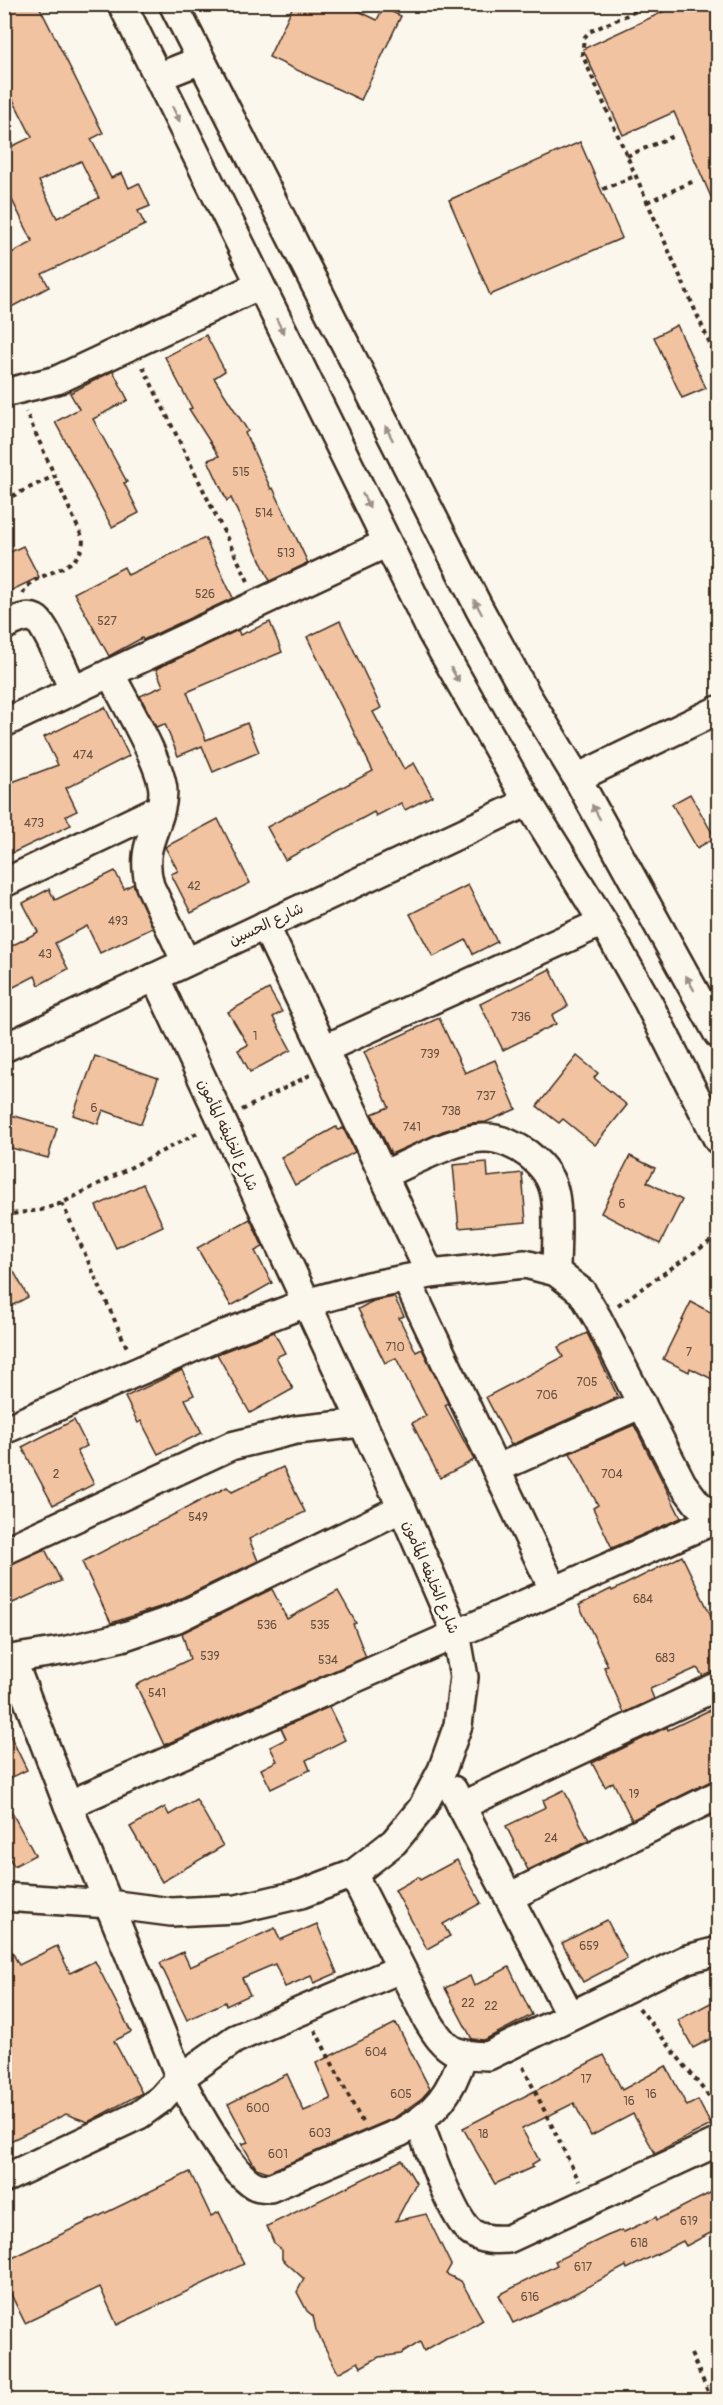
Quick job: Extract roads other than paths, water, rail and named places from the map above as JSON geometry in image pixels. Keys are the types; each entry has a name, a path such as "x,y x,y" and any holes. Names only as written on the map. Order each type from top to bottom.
{"street":[{"path":"122,4 431,631 528,801 603,922 648,1002 718,1140"},
{"path":"180,7 201,60 479,608 526,694 577,778 718,1033"},
{"path":"158,77 201,60"},
{"path":"10,391 57,380 260,285"},
{"path":"4,723 387,543"},
{"path":"4,626 30,617 42,623 73,690"},
{"path":"110,673 158,768 163,788 145,859 146,873 186,962"},
{"path":"577,778 718,710"},
{"name":"شارع الحسين","path":"4,1048 528,801"},
{"path":"4,883 159,809"},
{"path":"327,1057 603,922"},
{"path":"265,925 383,1175 418,1276 496,1469 554,1591"},
{"name":"شارع الخليفه المأمون","path":"4,1897 109,1904 171,1912 237,1908 301,1894 353,1874 394,1842 422,1808 442,1770 458,1725 464,1677 456,1633 402,1508 154,977"},
{"path":"383,1175 467,1139 486,1137 506,1142 523,1151 538,1162 550,1178 556,1196 556,1272"},
{"path":"4,1430 222,1335 306,1303 368,1286 418,1276 525,1264 556,1272 582,1292 682,1483 697,1503 718,1520 68,1805"},
{"path":"496,1469 642,1404"},
{"path":"4,1551 231,1446 296,1431 362,1422"},
{"path":"402,1508 175,1619 122,1637 67,1650 8,1660 180,2078 219,2146 255,2186 270,2188 374,2144 418,2122 444,2097 454,2081 463,2055"},
{"path":"461,1806 718,1686"},
{"path":"442,1770 570,2014"},
{"path":"509,1897 718,1795"},
{"path":"353,1874 400,1969 442,2043 463,2055 488,2056 570,2014 687,1959 718,1951"},
{"path":"4,2179 139,2115 161,2098 180,2078 235,2039 400,1969"},
{"path":"418,2122 458,2218 471,2232 489,2240 508,2239 718,2142"}]}
